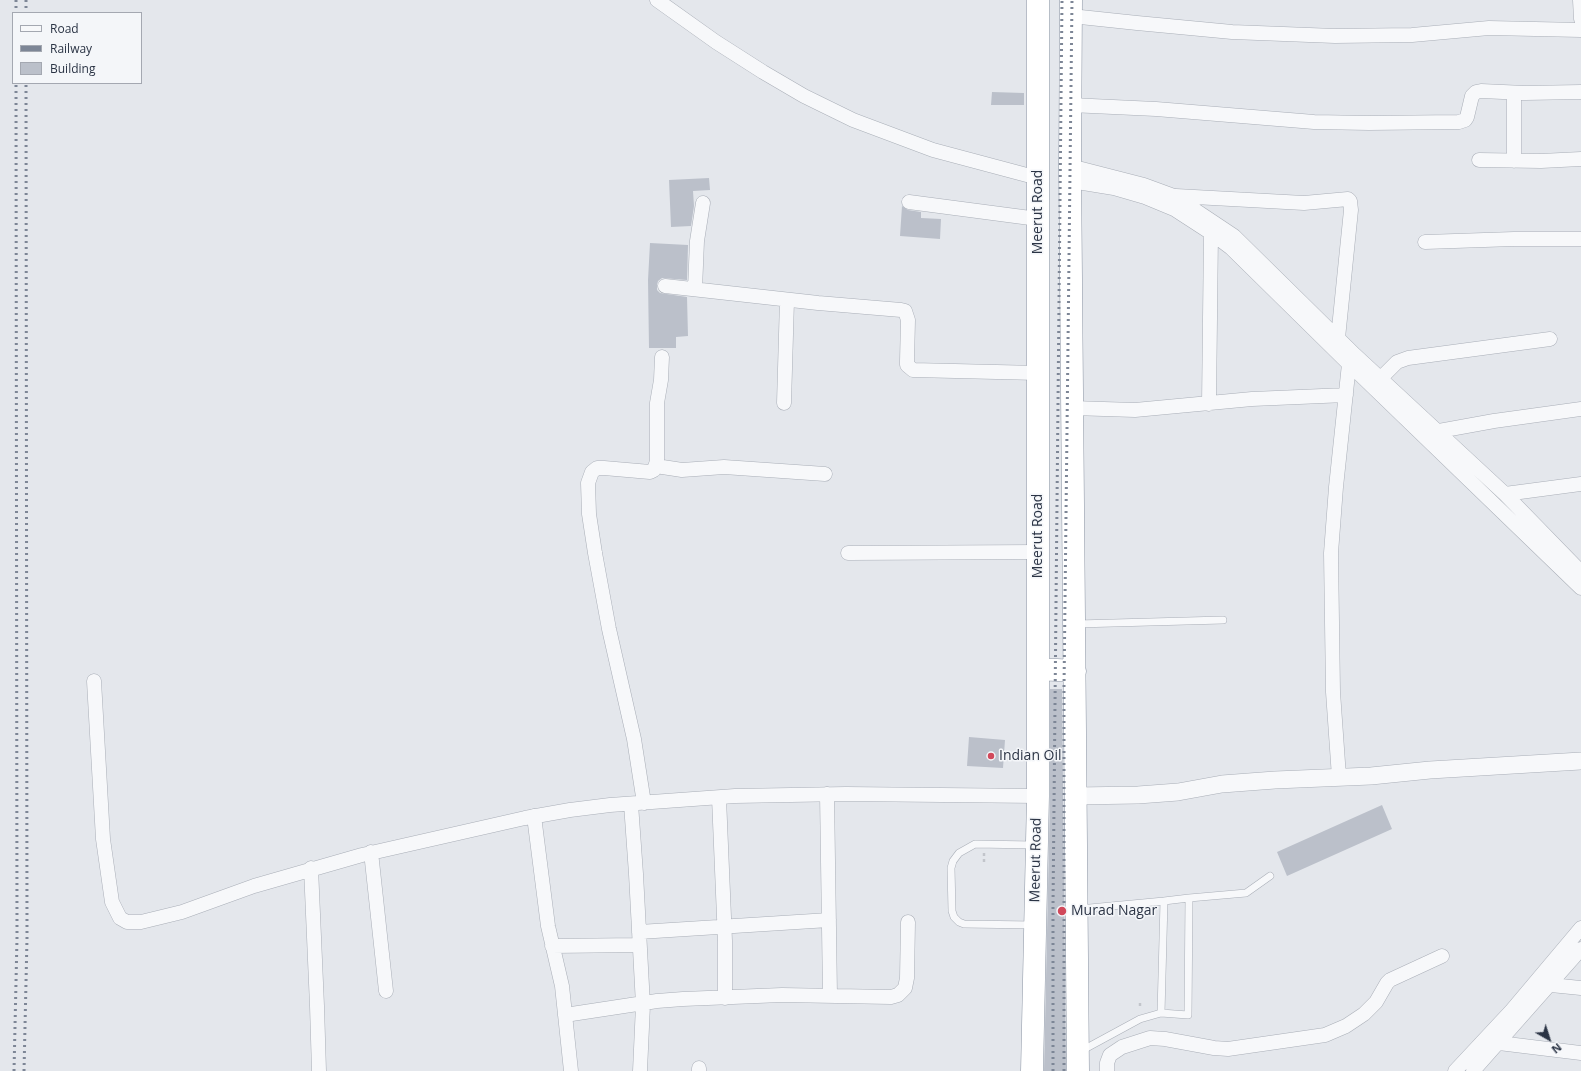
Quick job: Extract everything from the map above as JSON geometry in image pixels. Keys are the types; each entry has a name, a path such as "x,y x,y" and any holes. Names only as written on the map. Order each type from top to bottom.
{"highway":[{"name":"Meerut Road","path":"1032,1071 1038,796 1038,0"},
{"path":"1071,8 1070,105 1072,408 1078,1062"},
{"path":"1038,669 1075,671"}],"street":[{"path":"657,0 716,42 756,68 832,111 933,150 1038,178"},
{"path":"1580,0 1581,19"},
{"path":"1071,8 1130,23 1232,32 1335,36 1412,35 1489,28 1581,30"},
{"path":"1070,105 1156,109 1314,122 1459,122 1465,120 1472,96 1476,92 1581,92"},
{"path":"1514,93 1514,161"},
{"path":"1479,160 1514,161 1581,159"},
{"path":"1071,173 1144,184 1174,196 1234,236 1349,364 1505,494 1575,558 1581,572"},
{"path":"1071,173 1145,197 1174,209 1231,248 1301,309 1338,338 1381,378 1581,588"},
{"path":"1174,196 1304,203 1348,199 1350,201 1351,210 1338,338"},
{"path":"909,202 1038,219"},
{"path":"695,289 697,241 703,203"},
{"path":"1209,404 1210,233"},
{"path":"1425,242 1514,239 1581,239"},
{"path":"665,286 787,300 850,306 896,308 905,311 908,320 908,365 913,370 1038,374"},
{"path":"784,403 787,300"},
{"path":"1381,378 1397,362 1408,358 1550,339"},
{"path":"640,1071 642,1003 639,938 638,803 634,739 609,629 596,560 589,514 588,483 592,472 597,468 650,472 654,470 656,466 656,413 661,380 662,357"},
{"path":"1339,777 1333,692 1331,553 1339,451 1349,364"},
{"path":"1072,408 1135,410 1252,399 1346,395"},
{"path":"1440,439 1499,420 1581,409"},
{"path":"656,466 682,470 724,467 825,474"},
{"path":"1505,494 1581,484"},
{"path":"848,554 1038,552"},
{"path":"94,681 104,839 112,902 120,918 128,922 141,922 182,912 254,886 311,868 371,852 534,816 570,810 638,803 827,794 1038,796"},
{"path":"1076,796 1138,795 1178,792 1222,784 1371,776 1581,761"},
{"path":"827,794 830,995"},
{"path":"719,798 725,926 725,998"},
{"path":"534,816 548,926 561,977 571,1071"},
{"path":"371,852 386,991"},
{"path":"311,868 317,1006 318,1071"},
{"path":"552,946 639,938 725,926 829,920"},
{"path":"566,1015 642,1003 683,999 782,995 891,996 902,992 905,988 907,978 908,922"},
{"path":"1455,1071 1512,1010 1581,928"},
{"path":"1473,1071 1581,949"},
{"path":"1107,1071 1107,1063 1110,1054 1122,1047 1150,1038 1228,1049 1325,1035 1346,1026 1364,1014 1376,1002 1386,983 1390,980 1442,956"},
{"path":"1550,985 1581,988"},
{"path":"1499,1043 1581,1052"}],"lane":[{"path":"1074,624 1223,620"},
{"path":"1035,925 964,924 959,922 954,917 952,911 951,868 953,861 959,853 975,844 1037,845"},
{"path":"1077,909 1246,893 1270,876"},
{"path":"1078,1062 1140,1019 1161,1013 1188,1015 1190,898"},
{"path":"1161,1013 1164,901"}],"building":[{"path":"992,92 1024,93 1024,105 991,105"},
{"path":"709,178 710,190 693,191 694,206 691,226 671,227 669,180"},
{"path":"902,206 908,210 921,212 921,218 941,219 940,239 900,236"},
{"path":"650,243 688,245 687,280 662,278 658,281 657,285 657,290 660,293 687,297 688,336 676,337 676,348 649,348 648,280"},
{"path":"1050,689 1062,689 1066,1071 1044,1071 1050,796"},
{"path":"969,737 1005,740 1003,768 967,766"},
{"path":"1382,805 1392,829 1287,876 1277,852"}],"railway":[{"path":"16,0 16,12"},
{"path":"26,0 26,12"},
{"path":"1053,1071 1053,907 1062,0"},
{"path":"1064,1071 1064,688 1072,0"},
{"path":"14,1071 17,938 16,84"},
{"path":"24,1071 27,938 26,84"}],"place":[{"name":"Indian Oil","path":"991,756"},
{"name":"Murad Nagar","path":"1062,911"}]}
